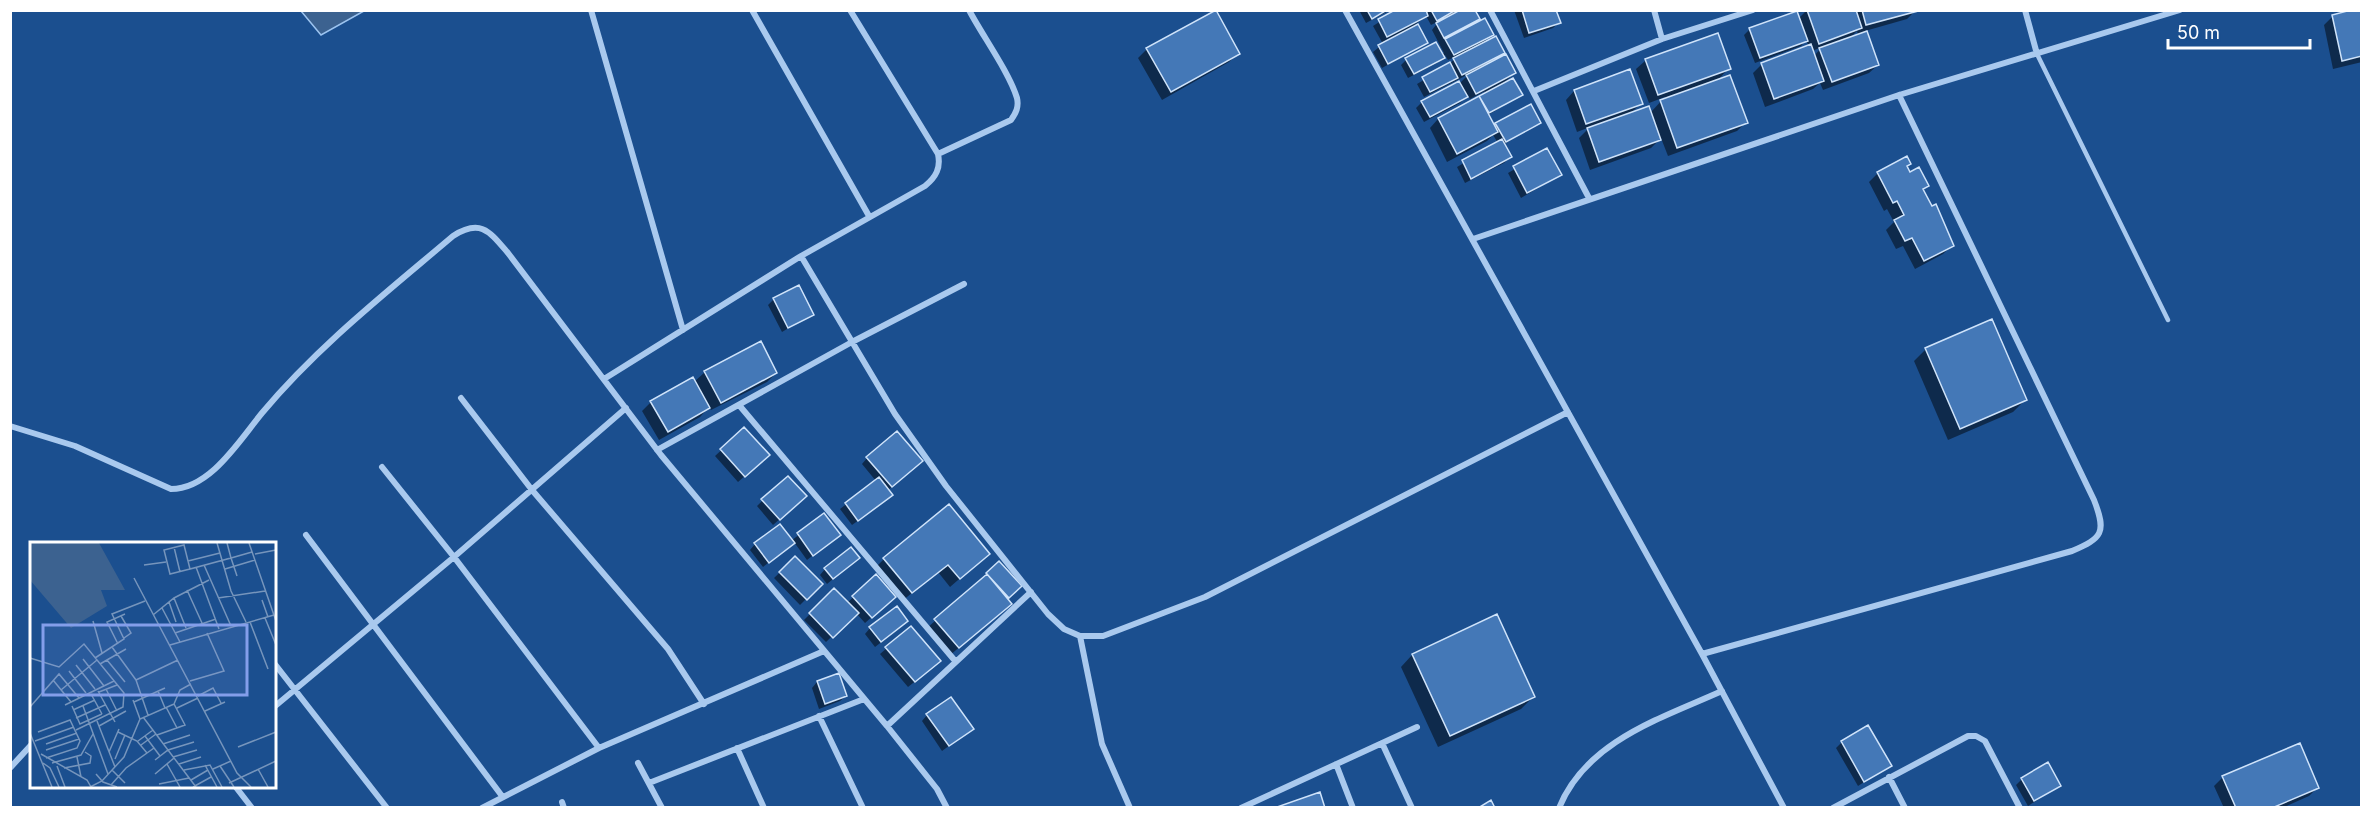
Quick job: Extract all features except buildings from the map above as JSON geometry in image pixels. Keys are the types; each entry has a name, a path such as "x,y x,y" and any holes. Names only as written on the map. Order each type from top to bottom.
{"street":[{"path":"591,10 683,330"},
{"path":"752,10 869,216"},
{"path":"604,379 801,256 925,186 934,178 940,164 938,154 850,10"},
{"path":"938,154 1011,120 1017,110 1017,99 1011,86 969,10"},
{"path":"1346,10 1702,654 1784,807"},
{"path":"1490,10 1589,198"},
{"path":"1654,10 1662,39"},
{"path":"1534,91 1662,39 1752,10"},
{"path":"2025,10 2037,54"},
{"path":"1473,238 1899,95 2180,10"},
{"path":"1702,654 2072,551 2095,541 2100,531 2101,518 2094,500 1899,95"},
{"path":"10,426 75,446 171,489 185,489 204,480 284,387 325,345 467,227 480,227 491,234 657,450 938,789 947,807"},
{"path":"801,256 896,414 946,486 1031,592 1064,629 1080,636 1103,636 1205,597 1568,411"},
{"path":"657,450 852,342 964,284"},
{"path":"461,398 532,490 668,649 704,704"},
{"path":"739,405 956,662"},
{"path":"276,705 454,557 626,408"},
{"path":"382,467 454,557 599,748"},
{"path":"306,535 502,796"},
{"path":"887,726 1031,592"},
{"path":"1080,636 1102,744 1130,807"},
{"path":"482,807 599,748 824,651"},
{"path":"276,665 387,807"},
{"path":"1558,807 1596,756 1617,739 1722,691"},
{"path":"649,783 864,699"},
{"path":"819,716 863,807"},
{"path":"1242,807 1417,727"},
{"path":"1833,807 1957,740 1976,736 1985,741 1996,757 2020,807"},
{"path":"1382,743 1412,807"},
{"path":"10,768 30,746"},
{"path":"737,748 764,807"},
{"path":"638,763 662,807"},
{"path":"1336,764 1353,807"},
{"path":"1889,777 1905,807"},
{"path":"237,788 252,807"}],"lane":[{"path":"2037,54 2168,320"}],"water":[{"path":"301,11 364,11 321,35"}]}
